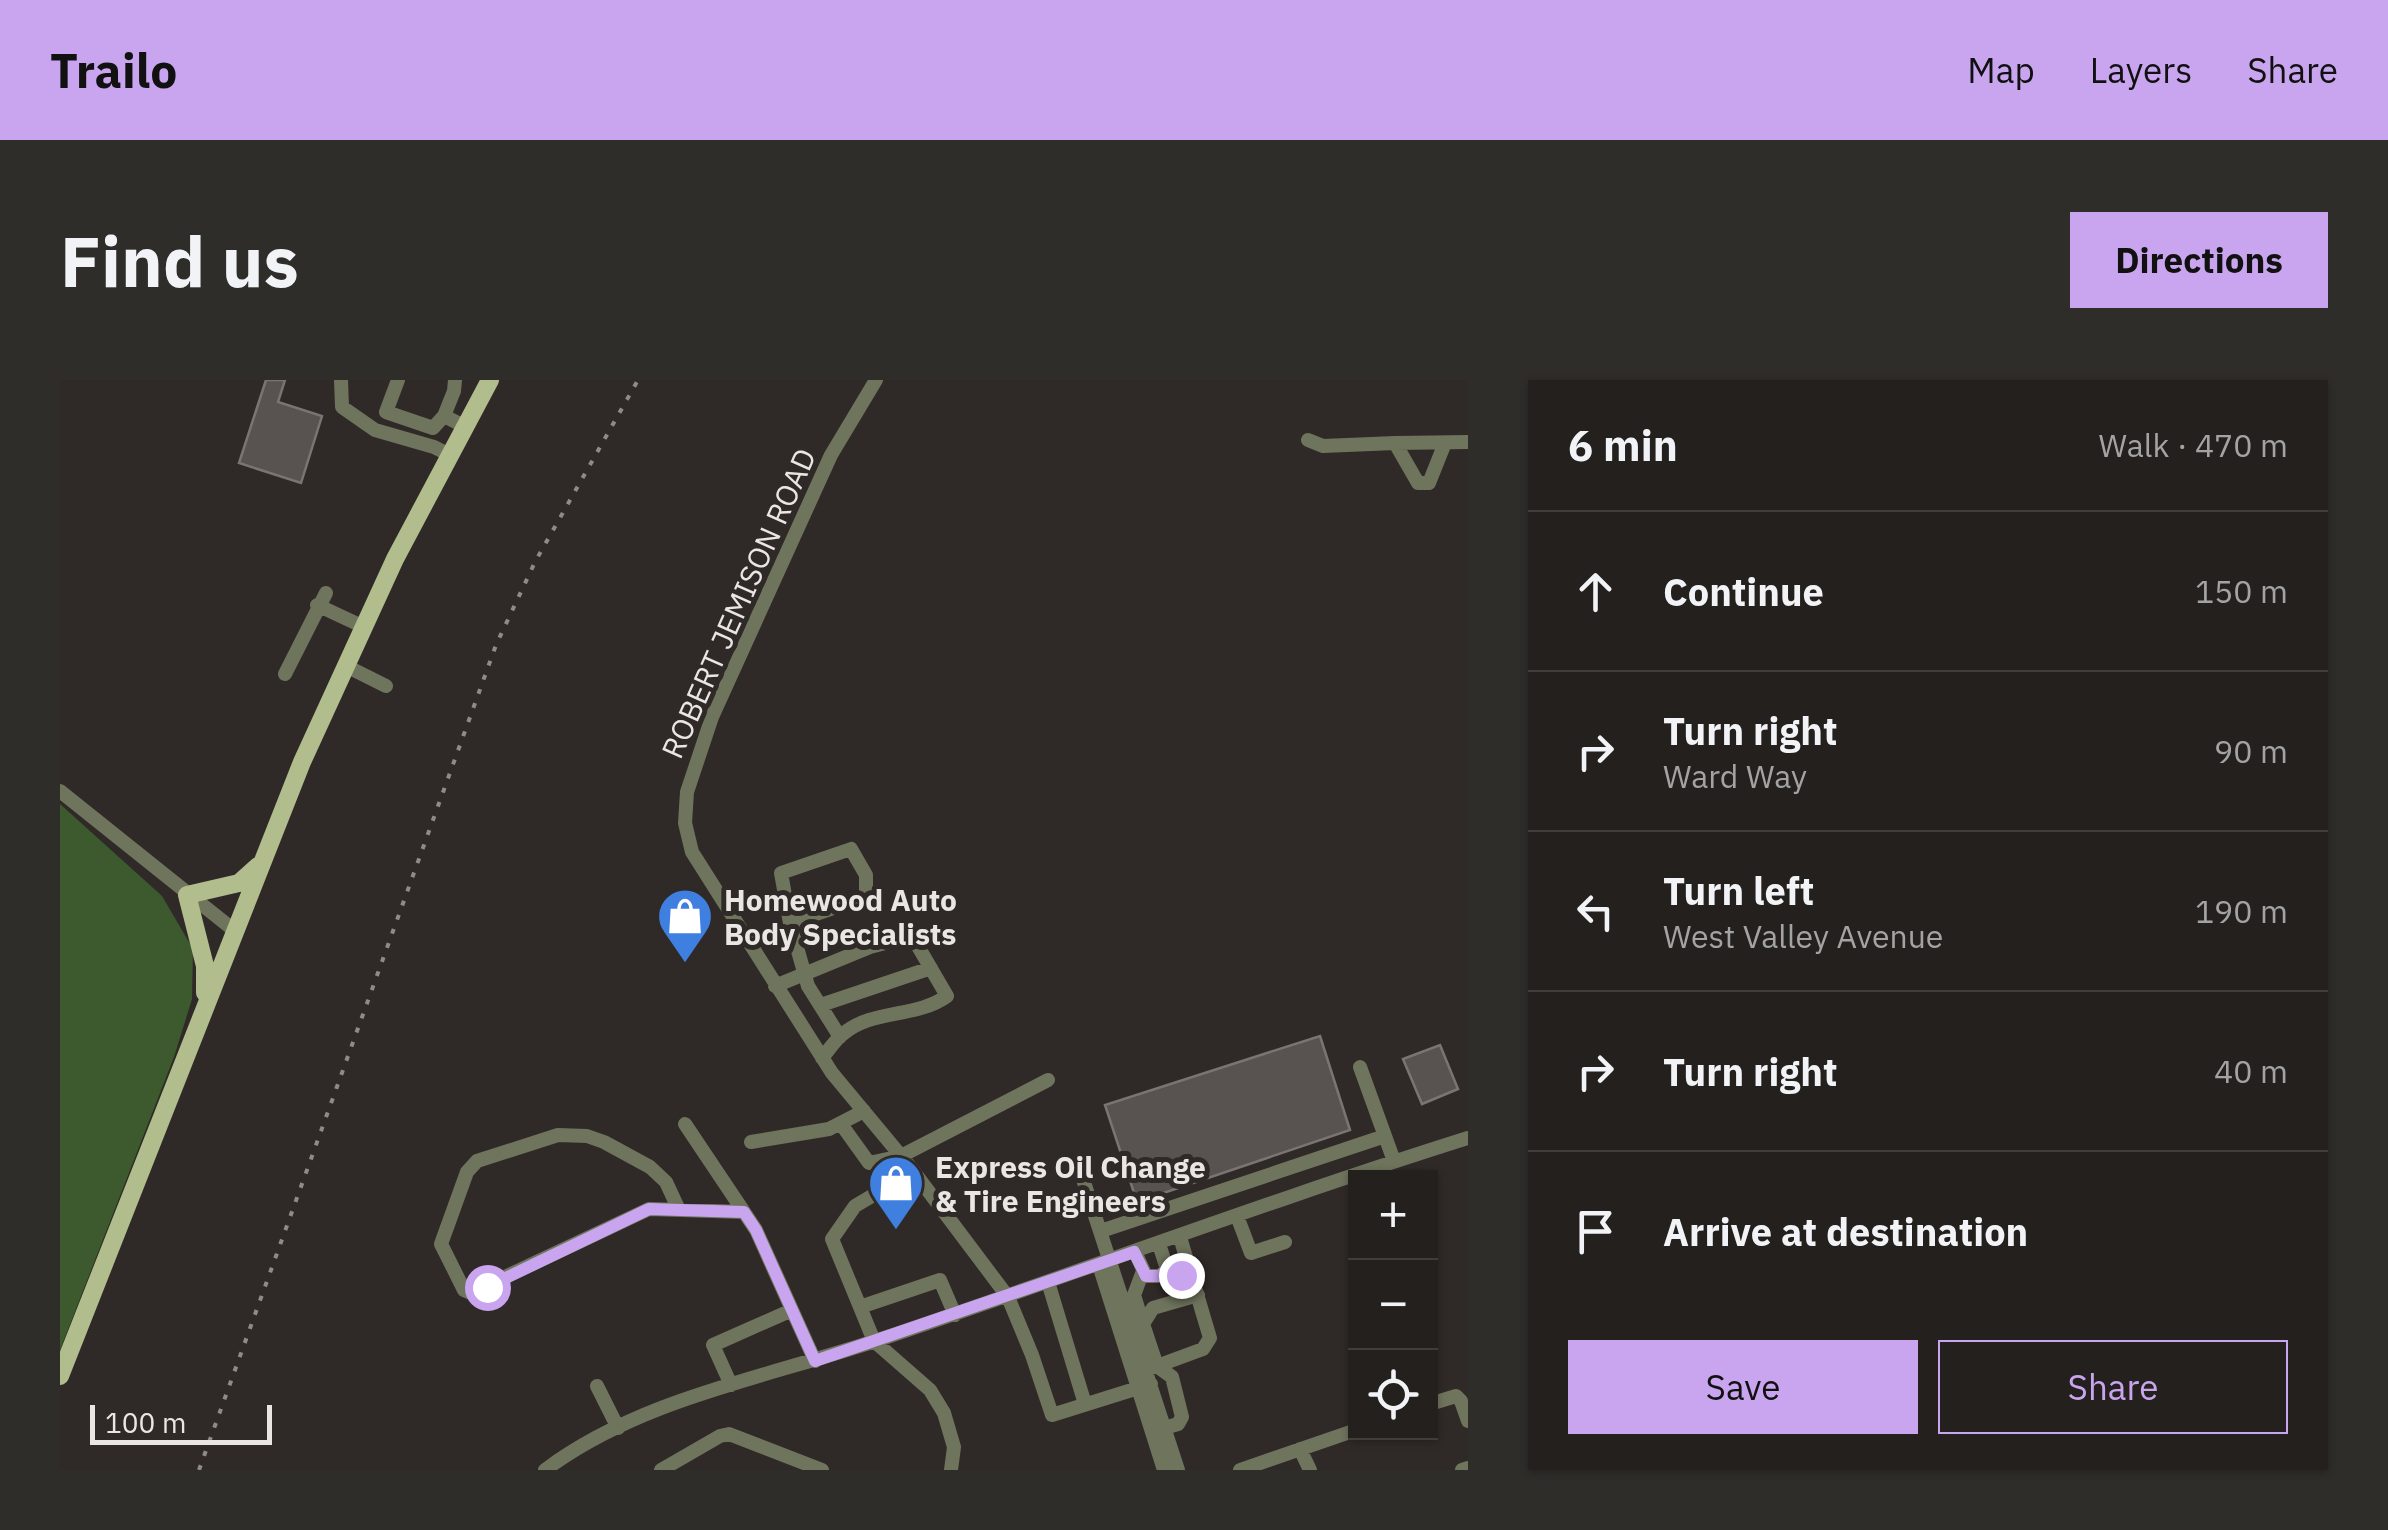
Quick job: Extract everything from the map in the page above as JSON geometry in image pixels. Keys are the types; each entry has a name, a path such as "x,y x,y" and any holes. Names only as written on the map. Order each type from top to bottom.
{"main road":[{"path":"60,1376 302,762 442,451 466,426 490,380"},
{"path":"205,1004 206,966 187,895 238,883 262,862"}],"street":[{"path":"341,380 342,407 360,421 380,419 424,435 442,451"},
{"path":"398,380 386,412 433,428 444,416 454,385 477,404"},
{"name":"ROBERT JEMISON ROAD","path":"876,380 824,471 712,717 686,792 685,823 692,852 822,1058 914,1171 1008,1297 1052,1415 1085,1404"},
{"path":"444,416 466,426"},
{"path":"1308,440 1323,446 1468,442"},
{"path":"1395,444 1418,483 1428,482 1445,443"},
{"path":"284,674 322,599 364,627"},
{"path":"346,666 386,686"},
{"path":"60,791 235,932"},
{"path":"790,922 866,898 866,875 851,849 781,874 790,922 808,986 840,1036"},
{"path":"775,986 870,947 912,936 947,996 934,1005 864,1022 840,1036 822,1058"},
{"path":"821,1006 931,968"},
{"path":"1360,1067 1394,1161"},
{"path":"841,1124 869,1163 901,1156 1048,1080"},
{"path":"751,1142 829,1129 864,1111"},
{"path":"685,1124 756,1230 815,1361"},
{"path":"680,1210 666,1182 650,1167 588,1136 558,1135 477,1161 467,1172 441,1244 464,1290 471,1293 649,1209 680,1210 744,1212"},
{"path":"1101,1232 1385,1136"},
{"path":"545,1470 578,1445 700,1394 874,1342 1468,1138"},
{"path":"1080,1170 1101,1232 1105,1262 1145,1376"},
{"path":"914,1171 856,1206 832,1238 874,1342 930,1390 937,1402 954,1446 951,1470"},
{"path":"1237,1216 1251,1253 1285,1242"},
{"path":"1048,1282 1085,1404 1204,1349 1210,1338 1180,1237"},
{"path":"1159,1244 1167,1269 1192,1275"},
{"path":"1134,1252 1146,1276 1160,1276 1167,1269"},
{"path":"1105,1262 1138,1326"},
{"path":"1143,1272 1134,1296 1145,1376 1165,1452 1178,1470"},
{"path":"860,1307 940,1280 954,1314"},
{"path":"1138,1326 1153,1308 1198,1295"},
{"path":"731,1385 712,1345 792,1310"},
{"path":"1145,1376 1172,1377 1182,1417 1178,1424 1158,1430"},
{"path":"597,1386 618,1428"},
{"path":"1438,1402 1456,1396 1462,1401 1468,1421"},
{"path":"1240,1470 1348,1433"},
{"path":"661,1470 729,1434 822,1470"},
{"path":"1300,1450 1310,1470"},
{"path":"1164,1470 1165,1452"}],"green space":[{"path":"60,804 162,896 193,949 192,999 174,1057 60,1350"}],"building":[{"path":"266,380 285,380 278,402 322,416 301,483 239,463"},
{"path":"1320,1036 1350,1130 1137,1202 1105,1105"},
{"path":"1440,1045 1458,1089 1422,1104 1403,1059"}],"railway":[{"path":"199,1470 496,645 535,562 638,380"}],"place":[{"name":"Homewood Auto Body Specialists","path":"685,965"},
{"name":"Express Oil Change & Tire Engineers","path":"896,1232"}],"route":[{"path":"487,1287 649,1209 744,1212 756,1230 815,1361 1134,1252 1146,1276 1160,1276 1167,1269 1181,1275"}]}
